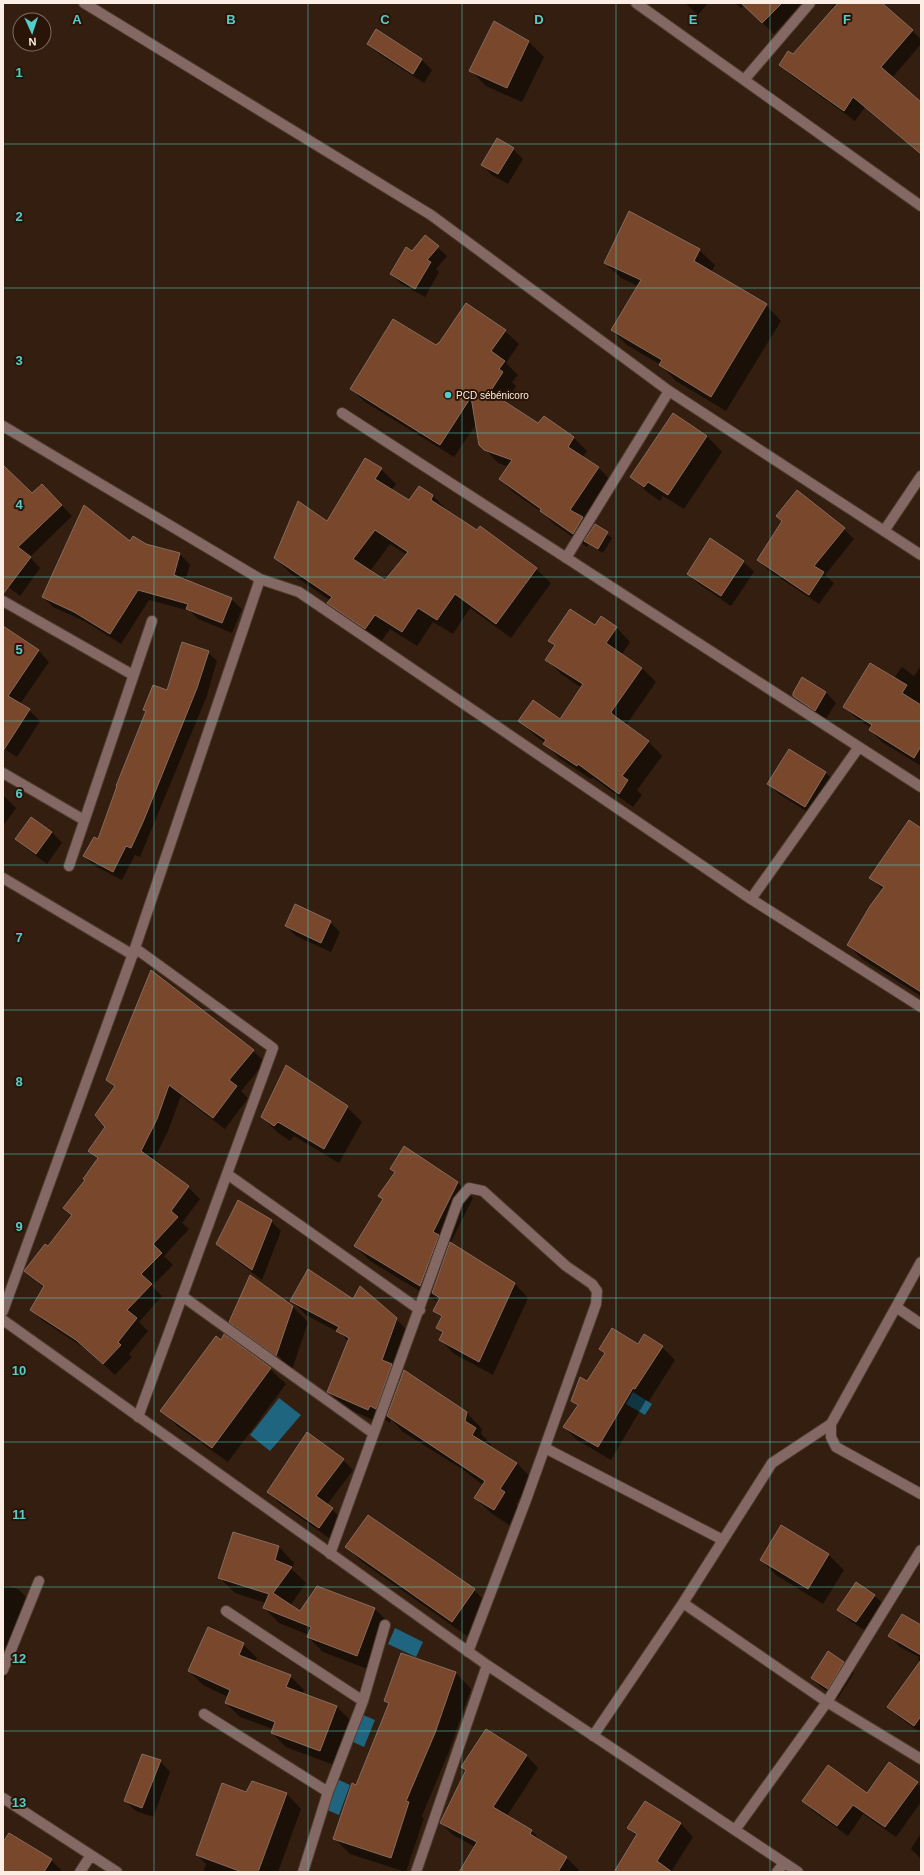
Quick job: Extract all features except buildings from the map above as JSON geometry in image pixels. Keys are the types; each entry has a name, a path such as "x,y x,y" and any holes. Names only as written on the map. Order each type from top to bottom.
{"street":[{"path":"84,3 431,215 669,391 921,554"},
{"path":"636,3 921,206"},
{"path":"744,80 810,3"},
{"path":"566,558 669,391"},
{"path":"342,412 859,747 919,782"},
{"path":"3,426 260,579 299,592 751,899 921,1007"},
{"path":"884,531 921,476"},
{"path":"3,1311 134,951 260,579"},
{"path":"3,601 133,675"},
{"path":"69,866 152,621"},
{"path":"751,899 859,747"},
{"path":"3,773 84,820"},
{"path":"3,878 134,951 273,1048 138,1416"},
{"path":"227,1174 420,1310"},
{"path":"330,1554 373,1433 420,1310 458,1201 469,1188 483,1191 566,1266 592,1284 597,1291 596,1304 545,1448 468,1652"},
{"path":"921,1262 832,1424 831,1437 836,1448 921,1494"},
{"path":"182,1296 373,1433"},
{"path":"896,1308 921,1324"},
{"path":"3,1320 468,1652 798,1872"},
{"path":"593,1736 683,1602 772,1463 832,1424"},
{"path":"545,1448 723,1540"},
{"path":"735,1830 827,1702 921,1550"},
{"path":"3,1670 39,1581"},
{"path":"683,1602 827,1702 921,1759"},
{"path":"226,1612 363,1702"},
{"path":"304,1872 328,1792 363,1702 385,1626"},
{"path":"416,1872 487,1665"},
{"path":"204,1714 328,1792"},
{"path":"3,1798 117,1872"},
{"path":"80,1872 91,1855"},
{"path":"777,1872 784,1863"}],"water":[{"path":"633,1392 652,1404 645,1415 626,1404"},
{"path":"279,1398 301,1415 270,1451 250,1435"},
{"path":"395,1628 423,1642 416,1657 388,1644"},
{"path":"361,1714 375,1720 364,1747 351,1741"},
{"path":"337,1779 350,1785 339,1815 327,1810"}],"place":[{"name":"PCD sébénicoro","path":"448,395"}]}
